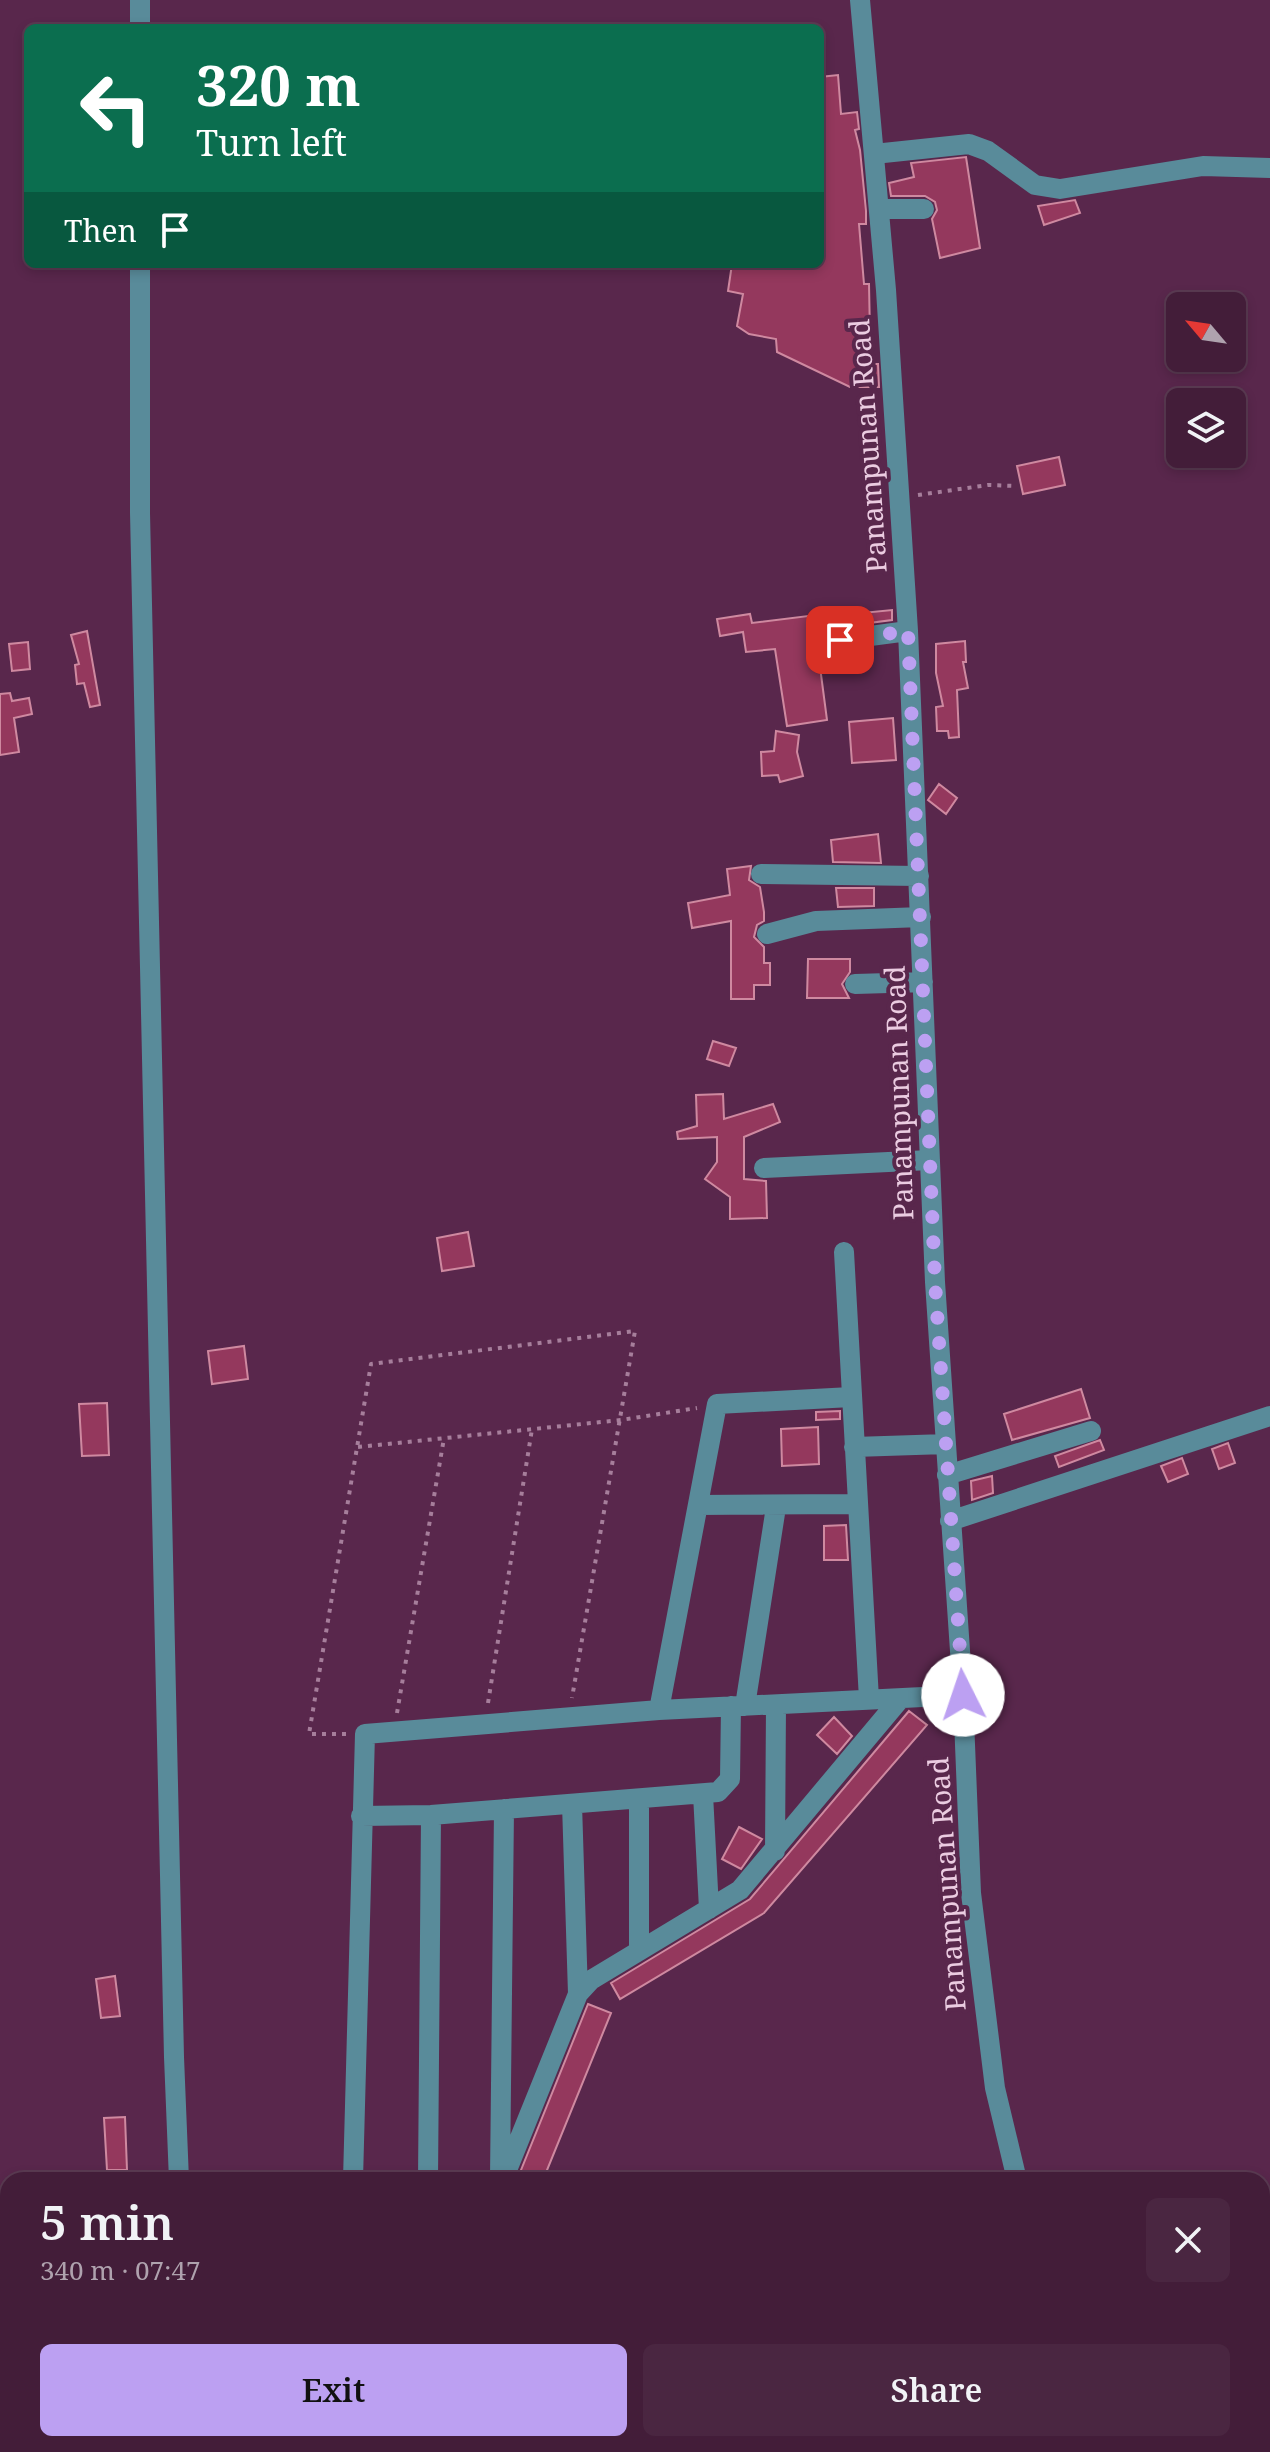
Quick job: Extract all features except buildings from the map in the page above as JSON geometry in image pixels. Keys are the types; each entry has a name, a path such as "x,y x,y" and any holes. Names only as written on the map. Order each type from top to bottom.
{"street":[{"path":"140,0 140,24"},
{"name":"Panampunan Road","path":"860,0 879,209 908,631 930,1160 947,1475 963,1695 971,1893 995,2088 1015,2172"},
{"path":"874,154 969,144 988,151 1035,185 1060,189 1203,166 1270,168"},
{"path":"879,209 924,209"},
{"path":"140,268 140,513 173,2042 179,2172"},
{"path":"840,640 908,631"},
{"path":"761,874 919,876"},
{"path":"767,934 816,921 921,917"},
{"path":"855,984 923,982"},
{"path":"764,1168 930,1160"},
{"path":"844,1252 869,1699"},
{"path":"659,1710 717,1404 851,1397"},
{"path":"950,1521 1270,1416"},
{"path":"947,1475 1091,1431"},
{"path":"854,1447 946,1444"},
{"path":"698,1505 776,1507 857,1504"},
{"path":"361,1816 431,1815 718,1792 730,1779 738,1706 776,1507"},
{"path":"353,2172 365,1734 659,1710 963,1695"},
{"path":"505,2172 578,1994 591,1980 740,1890 900,1699"},
{"path":"775,1851 776,1705"},
{"path":"703,1794 709,1909"},
{"path":"639,1800 639,1950"},
{"path":"572,1804 578,1994"},
{"path":"502,2172 504,1809"},
{"path":"428,2172 431,1815"}],"path":[{"path":"900,497 988,485 1016,486"},
{"path":"365,1734 309,1734 371,1364 635,1331 569,1716"},
{"path":"358,1447 621,1420 717,1404"},
{"path":"485,1725 532,1429"},
{"path":"394,1731 444,1438"}],"route":[{"path":"840,640 908,631 935,1282 963,1695"}]}
